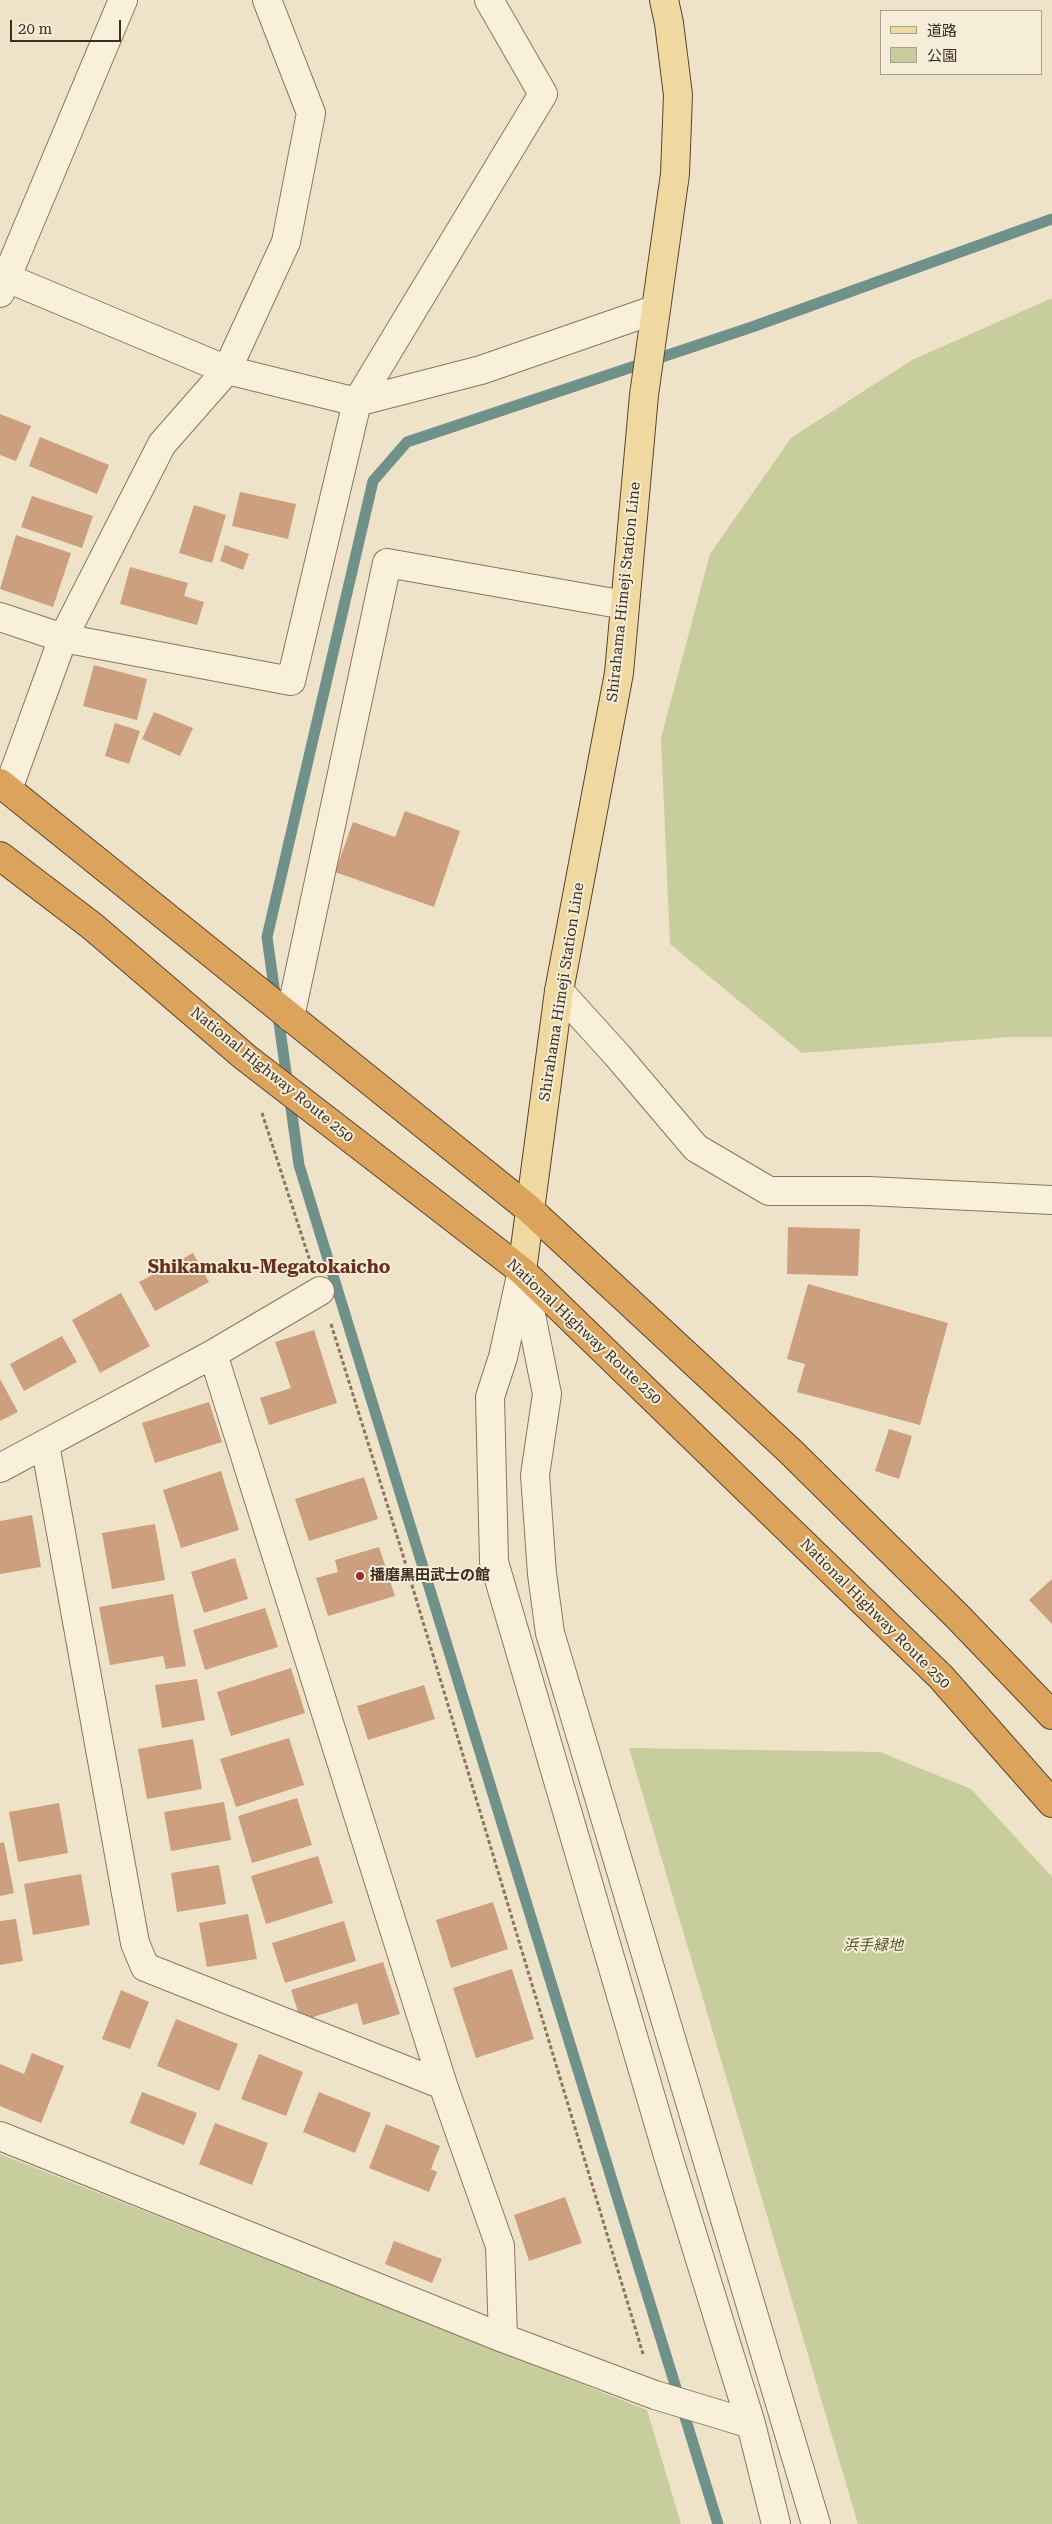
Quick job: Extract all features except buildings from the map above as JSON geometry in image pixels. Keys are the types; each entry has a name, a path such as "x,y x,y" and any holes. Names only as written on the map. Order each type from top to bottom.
{"highway":[{"path":"4,786 529,1209 798,1458 959,1618 1052,1715"},
{"name":"National Highway Route 250","path":"0,856 92,926 245,1057 522,1271 940,1677 1052,1803"}],"main road":[{"name":"Shirahama Himeji Station Line","path":"522,1271 559,991 619,673 644,395 674,174 678,95 669,23 664,0"}],"street":[{"path":"123,0 2,283 227,370 357,402 653,323"},
{"path":"4,786 63,638 162,444 227,370 286,242 311,114 267,0"},
{"path":"0,617 63,638 291,681 357,402 543,94 489,0"},
{"path":"290,1016 387,563 625,605"},
{"path":"559,991 617,1055 696,1148 769,1190 868,1191 1052,1200"},
{"path":"522,1271 503,1357 490,1397 494,1562 666,2150 751,2424 776,2524"},
{"path":"522,1271 547,1394 535,1475 542,1574 550,1633 816,2524"},
{"path":"0,1468 212,1354 320,1291"},
{"path":"212,1354 443,2085 500,2246 503,2338"},
{"path":"45,1444 134,1943 146,1967 443,2085"},
{"path":"0,2136 503,2338 655,2395 751,2424"}],"path":[{"path":"260,1107 402,1552 655,2395"}],"green space":[{"path":"1052,298 1052,1037 1011,1037 802,1053 670,944 661,738 710,554 791,438 912,360"},
{"name":"浜手緑地","path":"629,1748 880,1752 971,1789 1052,1877 1052,2524 858,2524"},
{"path":"0,2154 647,2410 681,2524 0,2524"}],"waterway":[{"path":"718,2524 299,1165 267,937 373,481 407,442 752,327 1052,219"}],"place":[{"name":"播磨黒田武士の館","path":"360,1576"}],"district":[{"name":"Shikamaku-Megatokaicho","path":"269,1268"}]}
